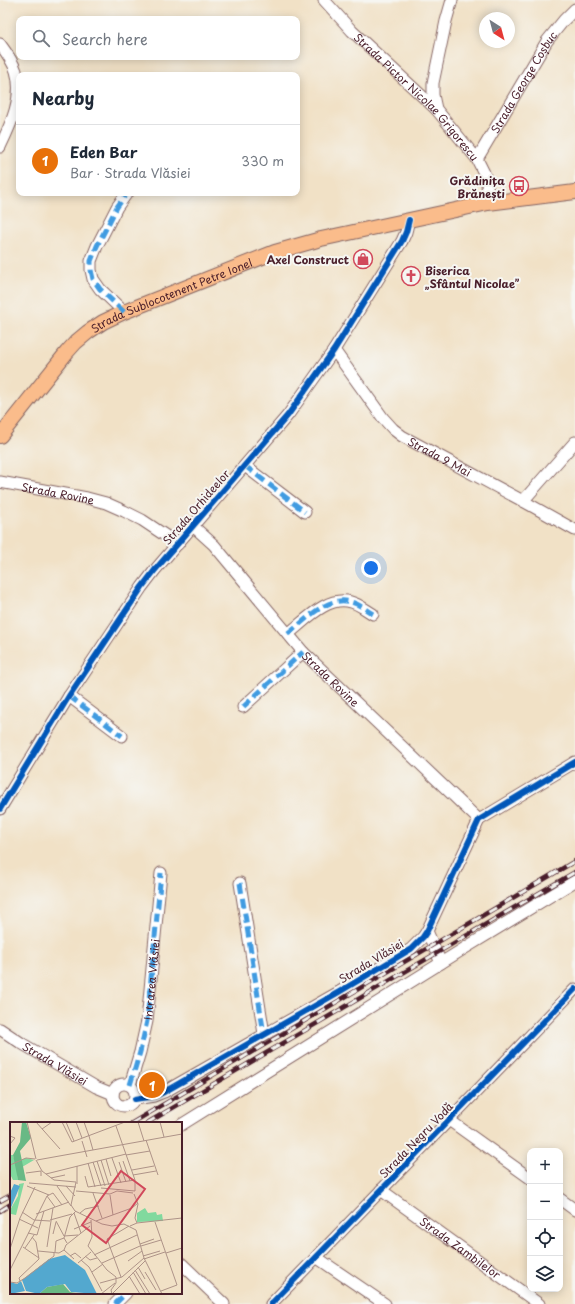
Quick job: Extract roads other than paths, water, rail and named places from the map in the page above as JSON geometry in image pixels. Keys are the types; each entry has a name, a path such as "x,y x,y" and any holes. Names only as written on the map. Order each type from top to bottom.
{"main road":[{"name":"Strada Sublocotenent Petre Ionel","path":"0,436 76,342 103,322 124,312 275,252 321,239 488,203 575,192"}],"street":[{"name":"Strada Pictor Nicolae Grigorescu","path":"324,0 352,31 436,109 477,159 487,182 488,203"},
{"path":"436,109 433,95 433,83 452,0"},
{"name":"Strada George Coșbuc","path":"477,159 548,41 564,20 575,10"},
{"path":"0,44 16,72"},
{"path":"0,146 10,127 16,108"},
{"path":"124,312 93,279 91,261 116,208 125,196"},
{"name":"Strada Orhideelor","path":"0,809 69,696 142,586 288,415 334,350 402,241 409,220"},
{"name":"Strada 9 Mai","path":"334,350 383,418 402,436 575,530"},
{"path":"523,501 575,442"},
{"path":"245,466 305,512"},
{"name":"Strada Rovine","path":"0,482 87,498 106,503 142,520 178,544"},
{"name":"Strada Rovine","path":"193,526 214,545 303,652 479,820"},
{"path":"288,634 320,609 343,600 351,602 373,614"},
{"path":"243,707 303,652"},
{"path":"69,696 122,736"},
{"path":"479,820 575,762"},
{"name":"Strada Vlăsiei","path":"135,1099 149,1097 164,1092 411,949 423,937 479,820"},
{"name":"Intrarea Vlăsiei","path":"130,1085 147,1021 161,873"},
{"path":"182,1124 575,881"},
{"path":"240,882 264,1034"},
{"path":"426,930 441,963"},
{"name":"Strada Negru Vodă","path":"271,1304 575,989"},
{"name":"Strada Vlăsiei","path":"0,1029 96,1087 113,1094"},
{"path":"119,1085 130,1085 135,1091 135,1099 131,1104 124,1106 117,1104 113,1098 114,1090 119,1085"},
{"path":"449,1120 527,1176"},
{"name":"Strada Zambilelor","path":"381,1190 540,1304"},
{"path":"563,1201 575,1210"},
{"path":"316,1257 385,1304"},
{"path":"182,1265 224,1304"},
{"path":"115,1304 125,1294"}],"railway":[{"path":"134,1122 575,861"},
{"path":"149,1122 575,872"},
{"path":"0,1201 10,1196"},
{"path":"0,1211 10,1205"}],"place":[{"name":"Grădinița Brănești","path":"519,186"},
{"name":"Axel Construct","path":"363,259"},
{"name":"Biserica „Sfântul Nicolae”","path":"411,276"},
{"name":"Eden Bar","path":"152,1085"}]}
